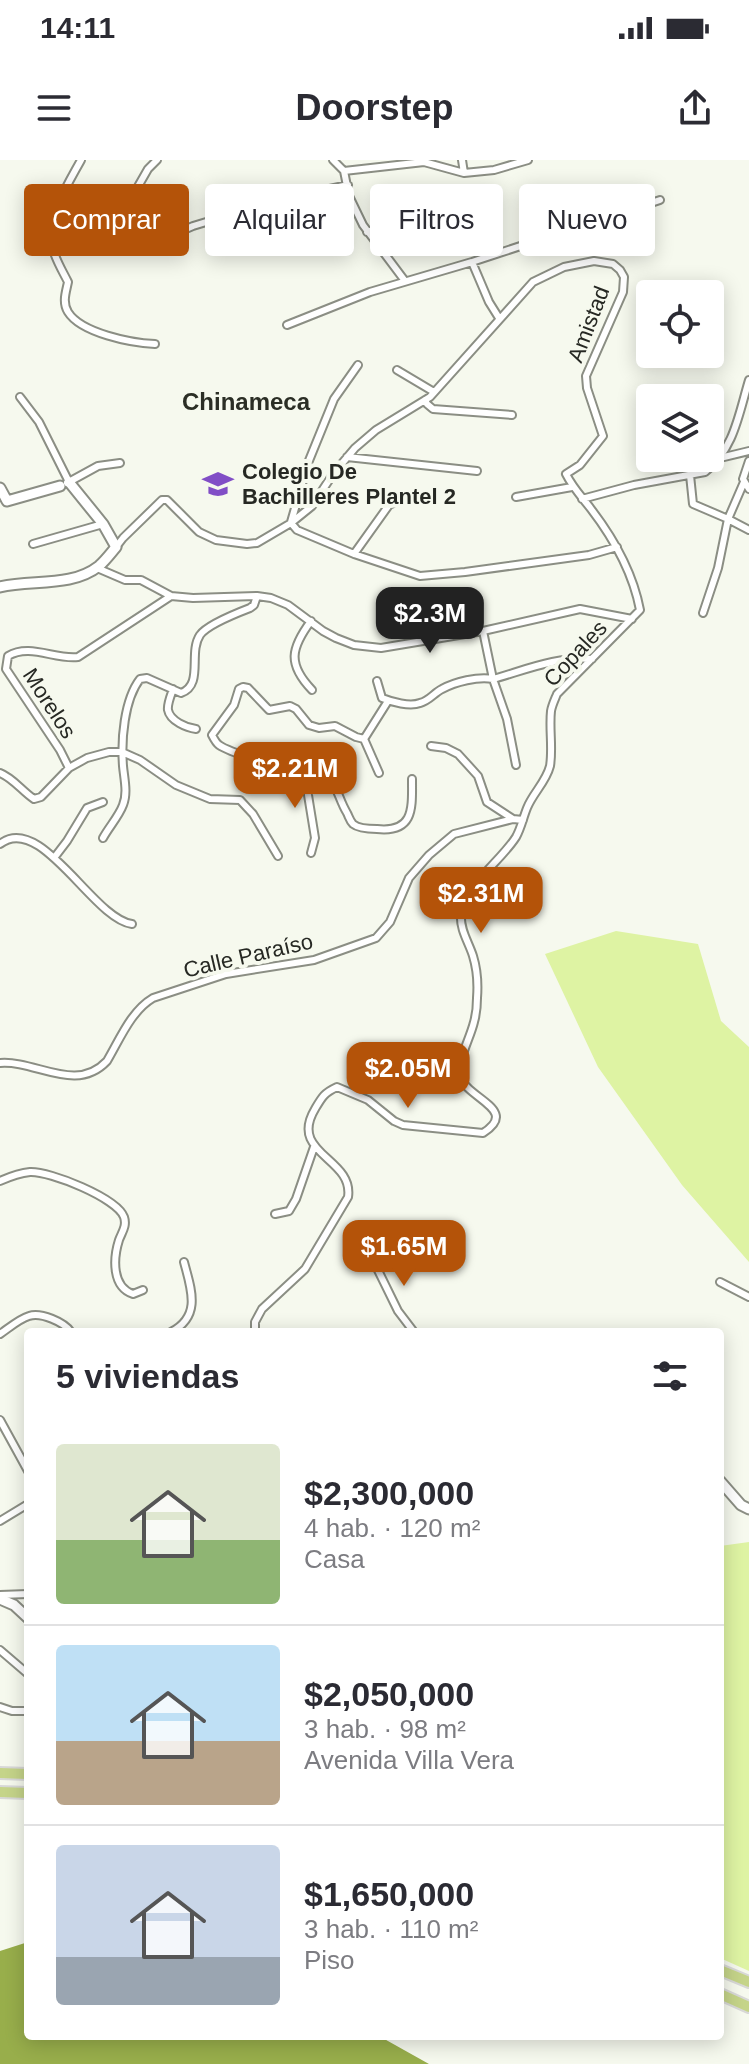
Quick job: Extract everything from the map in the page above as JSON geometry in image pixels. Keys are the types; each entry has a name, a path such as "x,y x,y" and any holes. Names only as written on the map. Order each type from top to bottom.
{"main road":[{"path":"0,1773 24,1774"},
{"path":"0,1792 24,1793"},
{"path":"724,1972 749,1982"},
{"path":"724,1996 749,2007"}],"street":[{"path":"81,160 64,192 52,225 52,244 68,282 64,298 68,312 103,335 135,343 155,344"},
{"path":"157,160 136,190 107,209 110,232 122,243 147,246 205,222"},
{"path":"333,160 344,171 348,184"},
{"path":"462,160 464,173"},
{"path":"344,171 430,162 464,173 494,170 528,160"},
{"path":"287,325 370,292 660,200"},
{"path":"354,206 367,232 405,281"},
{"name":"Amistad","path":"499,318 533,282 564,267 594,261 613,264 624,277 623,292 586,376 603,436 580,465 566,474 572,487"},
{"path":"0,587 60,581 97,568 162,500 167,500 199,532 216,540 257,543 291,523 312,506 347,457 376,430 434,392 499,318 472,262"},
{"path":"291,523 308,463 334,399 358,365"},
{"path":"397,370 434,392"},
{"path":"724,451 731,440 749,380"},
{"path":"20,397 39,422 64,484 103,524 116,547"},
{"path":"425,400 433,409 512,415"},
{"path":"724,457 749,451"},
{"path":"347,457 477,471"},
{"path":"703,613 718,568 728,519 744,482 749,461"},
{"path":"0,488 3,503 64,484 98,466 120,463"},
{"path":"582,499 634,485 705,472"},
{"path":"690,475 693,504 749,530"},
{"path":"744,482 749,489"},
{"path":"97,568 125,580 141,580 171,596 271,598 288,605 336,638 369,648 483,631 580,609 632,619 640,610 623,557 572,487 516,497"},
{"path":"354,554 389,505 396,502"},
{"path":"291,523 297,530 354,554 420,576 589,555 617,547"},
{"path":"33,544 103,524"},
{"name":"Morelos","path":"69,768 6,669 8,656 17,651 33,651 78,657 171,596"},
{"path":"103,838 125,795 122,752 125,718 135,685 140,679 147,678 181,693 186,691 192,683 195,644 201,633 250,608 257,596"},
{"name":"Copales","path":"314,1147 308,1130 312,1114 326,1092 337,1087 368,1100 394,1121 412,1126 483,1133 492,1127 496,1120 495,1112 465,1086 461,1078 460,1067 475,1021 478,997 475,963 463,932 461,916 464,903 471,889 499,860 517,835 527,806 545,780 549,769 551,709 557,694 632,619"},
{"path":"311,621 299,637 294,650 294,663 300,677 312,690"},
{"path":"483,631 516,765"},
{"path":"377,681 380,694 386,700 415,705 423,703 441,689 458,683 485,677 493,679 550,662 592,659"},
{"path":"364,739 335,726 319,728 309,725 290,706 269,710 248,688 243,687 212,735 219,745 249,757 296,770 313,770 331,778 353,824 365,828 386,830 403,824 412,810 412,779"},
{"path":"173,689 169,714 184,726 196,729"},
{"path":"364,739 386,700"},
{"path":"364,739 379,773"},
{"path":"431,746 458,754 478,776 487,802 513,819 523,820"},
{"path":"0,773 34,799 41,797 69,768 87,758 122,752 140,760 176,785 210,799 240,800 253,814 278,856"},
{"path":"306,770 315,838 311,853"},
{"path":"54,858 87,808 103,802"},
{"name":"Calle Paraíso","path":"0,1063 19,1063 67,1076 87,1074 107,1061 137,1012 153,998 226,974 314,960 376,938 390,922 409,878 429,855 454,834 513,819"},
{"path":"0,844 11,837 22,839 54,858 107,912 126,924 132,924"},
{"path":"255,1328 262,1309 305,1269 348,1197 349,1189 340,1169 314,1147 296,1199 289,1211 275,1214"},
{"path":"0,1181 31,1172 46,1174 94,1192 118,1209 126,1222 118,1245 116,1277 126,1292 133,1294 143,1290"},
{"path":"372,1258 398,1311 411,1328"},
{"path":"179,1328 192,1308 192,1291 184,1262"},
{"path":"720,1282 749,1297"},
{"path":"0,1334 27,1316 37,1315 68,1328"},
{"path":"0,1420 24,1464"},
{"path":"724,1486 741,1505 749,1509"},
{"path":"0,1521 24,1506"},
{"path":"0,1597 24,1594"},
{"path":"0,1597 24,1614"},
{"path":"0,1650 24,1671"},
{"path":"0,1707 24,1711"}],"shaded area":[{"path":"616,931 698,944 721,1021 749,1047 749,1262 682,1185 598,1067 545,954"},
{"path":"749,1542 749,1971 724,1960 724,1545"},
{"path":"24,1943 24,2040 386,2040 429,2064 0,2064 0,1951"}],"place":[{"name":"Colegio De Bachilleres Plantel 2","path":"218,484"}],"district":[{"name":"Chinameca","path":"246,402"}]}
